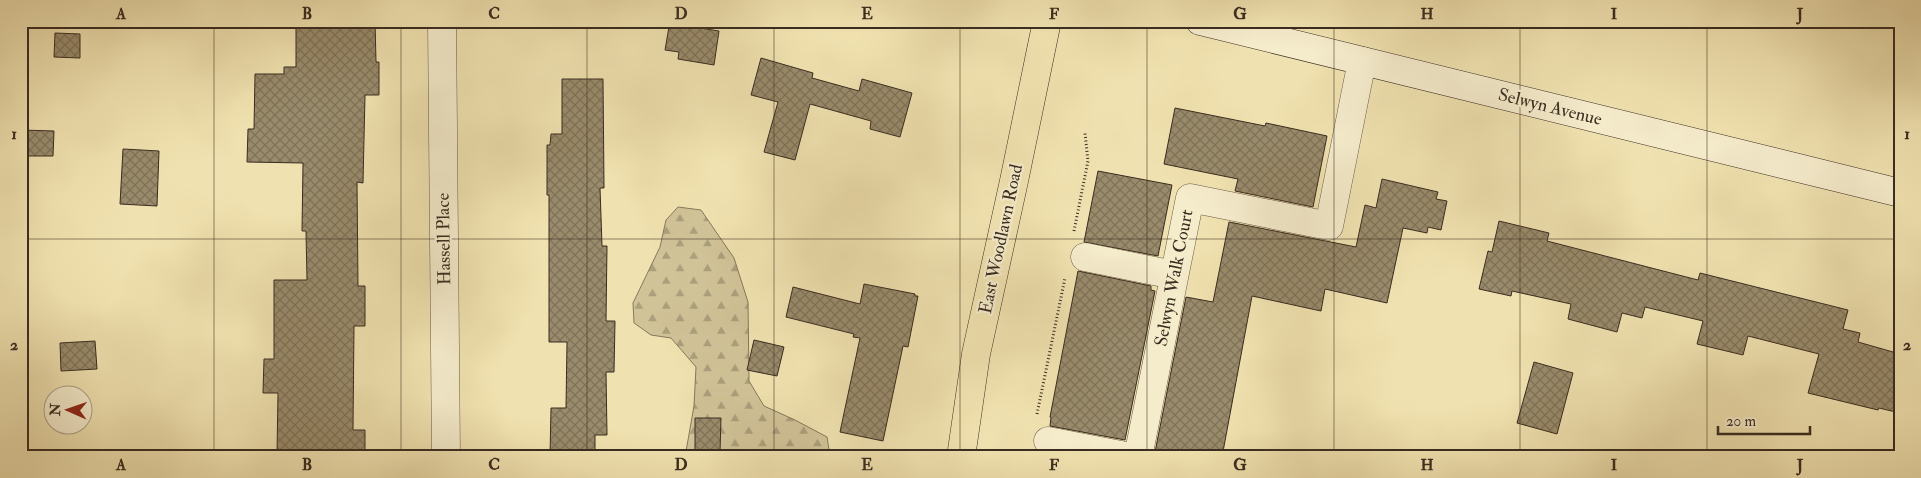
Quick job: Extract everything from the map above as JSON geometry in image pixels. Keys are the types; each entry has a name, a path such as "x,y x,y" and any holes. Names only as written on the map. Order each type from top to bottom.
{"main road":[{"name":"East Woodlawn Road","path":"961,457 976,354 1047,21"}],"street":[{"name":"Hassell Place","path":"442,21 446,457"},
{"name":"Selwyn Avenue","path":"1200,21 1900,193"},
{"name":"Selwyn Walk Court","path":"1138,457 1190,198 1329,226 1362,61"},
{"path":"1074,256 1174,275"},
{"path":"1042,430 1132,457"}],"path":[{"path":"1042,430 1074,256 1088,161 1086,133"}],"green space":[{"path":"678,207 701,210 734,258 748,302 749,381 764,406 827,437 830,456 685,457 694,406 696,367 671,338 651,335 634,323 633,303 660,247 666,220"}],"building":[{"path":"296,21 375,21 376,62 379,62 379,95 365,95 363,183 357,182 358,286 365,286 365,326 354,326 353,430 365,430 365,457 307,457 307,453 277,453 278,393 263,393 264,359 274,359 274,280 307,280 306,231 302,231 303,163 247,162 248,129 254,129 255,74 284,74 284,67 296,67"},
{"path":"670,21 701,21 700,28 719,31 714,65 678,59 679,52 665,50"},
{"path":"55,33 80,34 80,58 54,57"},
{"path":"761,58 813,73 812,78 859,91 862,79 912,93 900,137 870,129 871,121 810,104 795,160 764,152 778,102 751,95"},
{"path":"562,79 603,79 604,188 600,188 602,246 607,246 606,321 615,321 614,372 606,372 607,435 595,435 595,457 550,457 551,408 566,408 567,342 549,342 549,195 547,195 547,145 550,145 551,134 562,134"},
{"path":"1175,108 1265,126 1266,123 1327,136 1313,207 1235,191 1238,179 1164,164"},
{"path":"21,130 54,131 53,156 21,156"},
{"path":"123,149 159,151 157,206 120,204"},
{"path":"1098,171 1172,185 1158,256 1084,242"},
{"path":"1382,179 1438,192 1436,199 1447,201 1441,230 1428,227 1427,233 1403,228 1387,303 1325,289 1321,311 1252,296 1222,457 1154,457 1186,297 1213,302 1229,222 1356,247 1365,205 1376,208"},
{"path":"1499,221 1549,233 1547,241 1698,280 1700,273 1848,310 1843,329 1860,333 1858,342 1900,354 1900,413 1879,408 1878,410 1808,393 1819,354 1748,336 1743,355 1697,344 1703,321 1645,307 1642,318 1622,313 1617,332 1568,319 1571,304 1512,291 1511,296 1479,289 1488,251 1492,252"},
{"path":"1078,271 1151,286 1151,290 1155,291 1125,440 1050,426 1050,417"},
{"path":"864,284 918,296 908,347 903,346 883,441 840,432 860,338 853,337 854,334 786,317 793,287 860,304"},
{"path":"754,340 784,347 777,376 747,370"},
{"path":"95,341 97,369 61,371 60,343"},
{"path":"1534,362 1573,373 1557,434 1517,423"},
{"path":"695,418 721,418 720,452 695,452"}]}
